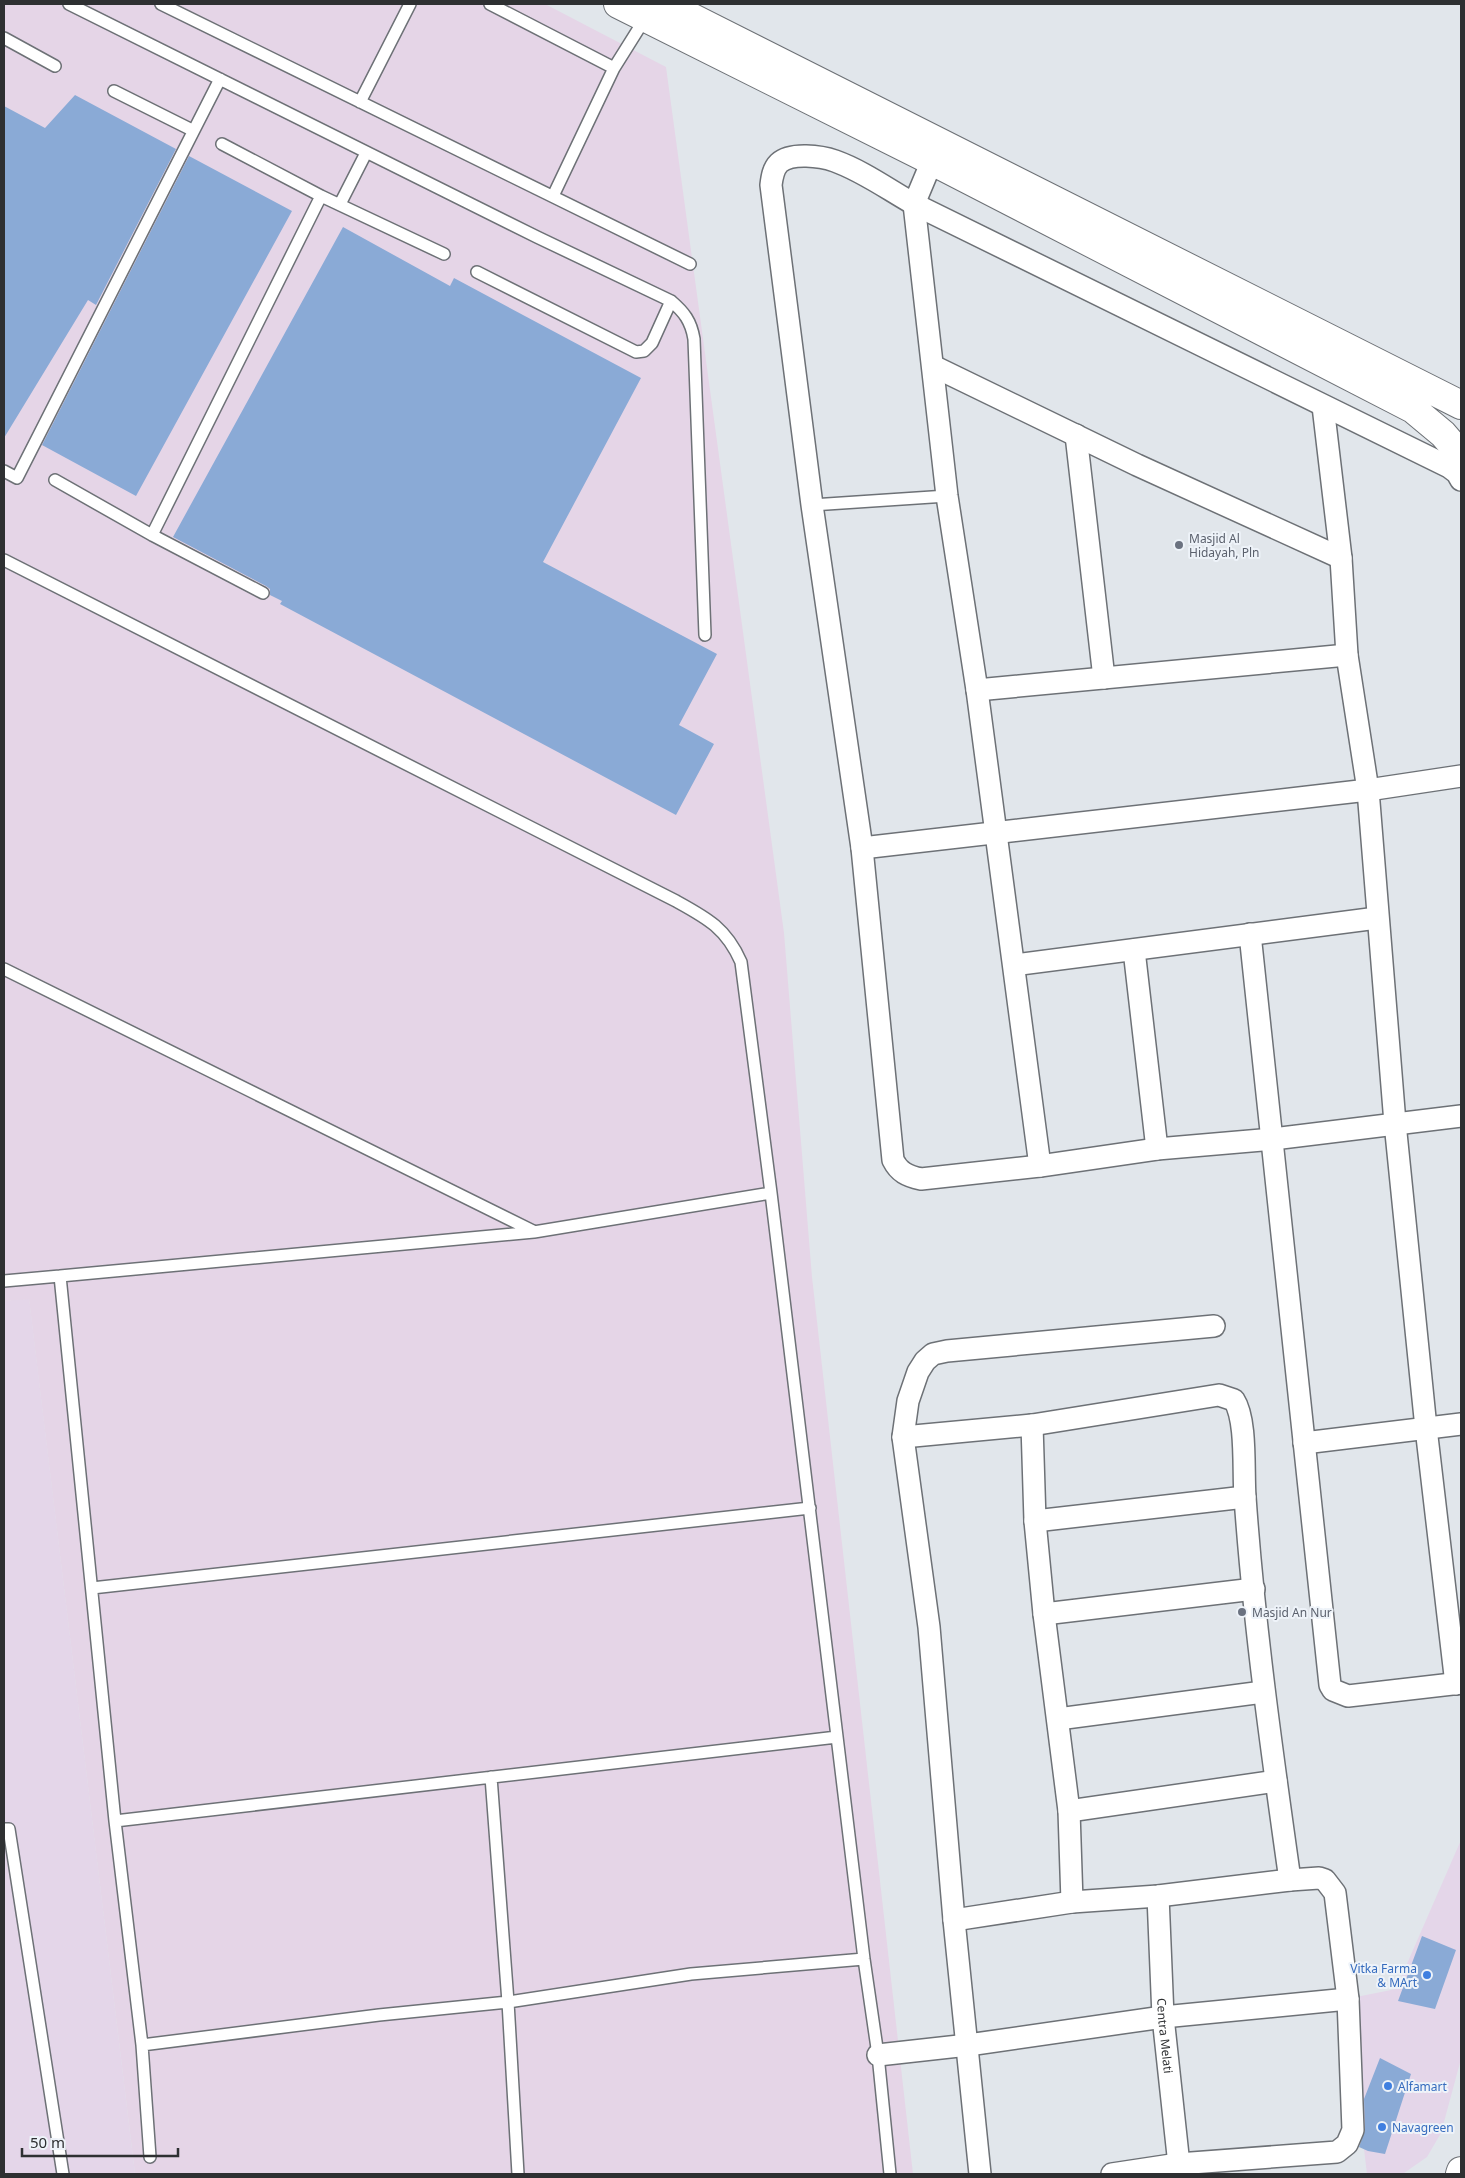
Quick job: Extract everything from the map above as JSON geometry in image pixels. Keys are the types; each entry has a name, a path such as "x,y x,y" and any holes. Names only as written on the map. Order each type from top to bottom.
{"main road":[{"path":"618,4 656,11 1068,219 1461,405"},
{"path":"656,11 932,161 1068,219 1413,410 1443,434 1461,456"}],"street":[{"path":"1461,480 1457,473 1449,467 914,204 834,161 802,156 787,158 779,162 772,176 771,185 812,505 862,848 893,1160 897,1167 902,1173 921,1179 1040,1166 1157,1149 1273,1139 1461,1116"},
{"path":"932,161 914,204 947,496 978,690 1040,1166"},
{"path":"933,366 1340,558"},
{"path":"1250,934 1328,1677 1333,1690 1348,1696 1459,1683 1426,1428 1395,1123 1368,790 1347,655 1340,558 1323,406"},
{"path":"1076,435 1104,678"},
{"path":"978,690 1347,655"},
{"path":"862,848 996,831 1368,790 1461,776"},
{"path":"1014,965 1377,918"},
{"path":"1134,950 1157,1149"},
{"path":"980,2174 954,1920 929,1627 903,1437 908,1401 913,1384 925,1361 933,1354 1214,1326"},
{"path":"903,1437 1032,1425 1218,1395 1234,1400 1241,1414 1244,1497 1263,1692 1290,1880"},
{"path":"1304,1443 1461,1424"},
{"path":"1032,1425 1035,1521 1044,1614 1069,1811 1072,1902"},
{"path":"1035,1521 1244,1497"},
{"path":"1044,1614 1254,1589"},
{"path":"1058,1719 1263,1692"},
{"path":"1069,1811 1276,1782"},
{"path":"954,1920 1072,1902 1158,1896 1290,1880 1319,1878 1325,1880 1334,1893 1348,1999 1353,2130 1351,2139 1337,2152 1179,2169 1112,2174"},
{"name":"Centra Melati","path":"1158,1896 1163,2017 1179,2169"},
{"path":"878,2055 968,2045 1163,2017 1348,1999"}],"lane":[{"path":"69,4 366,153 671,301 688,318 694,339 705,635"},
{"path":"161,4 690,264"},
{"path":"360,102 410,4"},
{"path":"490,4 614,68"},
{"path":"553,196 614,68 656,11"},
{"path":"4,38 55,66"},
{"path":"4,470 17,478 192,130 220,79"},
{"path":"114,91 192,130"},
{"path":"222,144 322,196 444,254"},
{"path":"340,204 366,153"},
{"path":"152,535 322,196"},
{"path":"477,272 636,352 644,351 652,343 671,301"},
{"path":"55,480 152,535 263,593"},
{"path":"812,505 947,496"},
{"path":"4,560 707,918 720,929 734,946 741,962 771,1192 864,1959 878,2055 890,2174"},
{"path":"4,969 534,1232"},
{"path":"4,1282 534,1232 771,1192"},
{"path":"60,1276 115,1821 142,2045 150,2157"},
{"path":"92,1588 810,1508"},
{"path":"115,1821 837,1737"},
{"path":"492,1777 518,2174"},
{"path":"4,1829 9,1829 63,2174"},
{"path":"142,2045 378,2015 508,2002 691,1974 864,1959"}],"shaded area":[{"path":"4,4 545,4 666,67 784,933 812,1277 913,2174 135,2174 29,1299 4,1301"},
{"path":"29,1298 135,2174 4,2174 4,1301"},
{"path":"1461,1840 1461,2059 1441,2133 1427,2157 1404,2173 1367,2174 1346,1999 1396,1989"}],"building":[{"path":"75,95 176,149 96,305 88,300 4,438 4,106 45,128"},
{"path":"189,156 292,211 136,496 42,445"},
{"path":"343,227 450,286 454,278 641,378 543,562 717,654 679,725 714,744 676,815 280,604 282,601 270,595 270,589 266,586 173,537"},
{"name":"Vitka Farma & MArt","path":"1422,1936 1456,1950 1435,2009 1398,2001"},
{"path":"1380,2058 1411,2074 1385,2154 1368,2151 1359,2147 1365,2130 1364,2099"}],"place":[{"name":"Masjid Al Hidayah, Pln","path":"1179,545"},
{"name":"Masjid An Nur","path":"1242,1612"},
{"name":"Vitka Farma & MArt","path":"1427,1975"},
{"name":"Alfamart","path":"1388,2086"},
{"name":"Navagreen","path":"1382,2127"}]}
